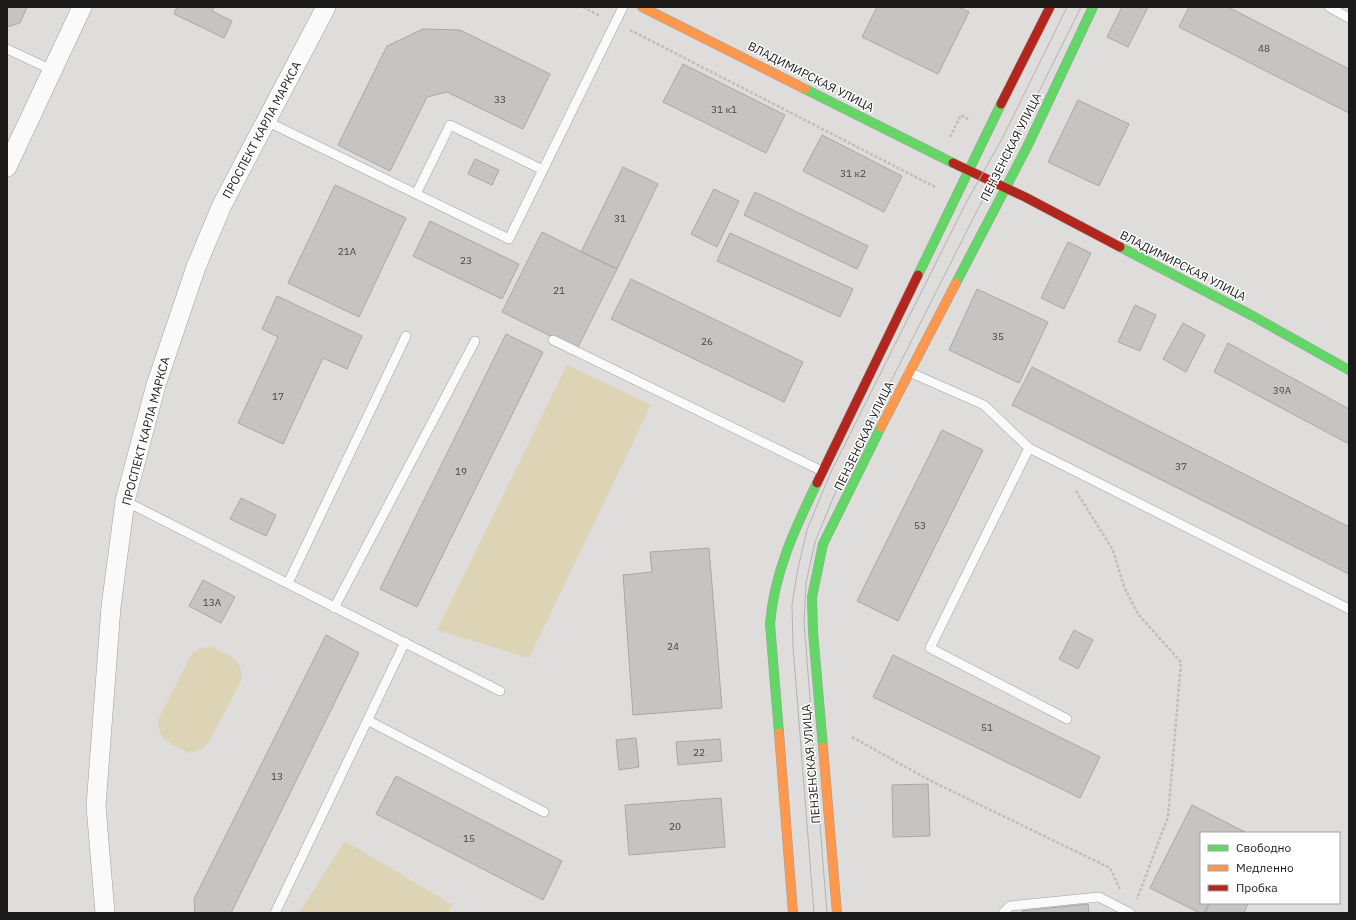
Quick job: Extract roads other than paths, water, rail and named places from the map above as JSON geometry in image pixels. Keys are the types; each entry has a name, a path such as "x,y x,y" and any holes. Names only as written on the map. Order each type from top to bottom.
{"main road":[{"name":"ВЛАДИМИРСКАЯ УЛИЦА","path":"642,7 1004,189 1025,197 1252,315 1349,370"},
{"name":"ПЕНЗЕНСКАЯ УЛИЦА","path":"793,913 770,624 771,602 781,563 822,471 968,170 1050,7"},
{"name":"ПЕНЗЕНСКАЯ УЛИЦА","path":"836,913 815,670 812,597 823,544 909,372 1027,147 1093,7"}],"street":[{"path":"7,168 82,7"},
{"name":"ПРОСПЕКТ КАРЛА МАРКСА","path":"105,913 96,806 111,608 125,501 156,385 196,267 222,205 326,7"}],"lane":[{"path":"266,121 509,239 616,23 622,7"},
{"path":"1329,7 1349,18"},
{"path":"7,49 52,70"},
{"path":"416,194 450,125 543,170"},
{"path":"288,583 406,336"},
{"path":"334,608 475,340"},
{"path":"553,340 822,471"},
{"path":"909,372 984,406 1029,448 1349,609"},
{"path":"1029,448 930,648 1067,719"},
{"path":"125,501 500,691"},
{"path":"275,913 369,721 405,642"},
{"path":"369,721 544,812"},
{"path":"1003,913 1010,906 1099,897 1130,913"}],"tram line":[{"path":"814,913 793,646 792,605 798,568 807,530 830,474 967,201 1003,137 1067,7"},
{"path":"827,913 804,622 806,583 815,542 838,486 979,207 1014,142 1081,7"}]}
